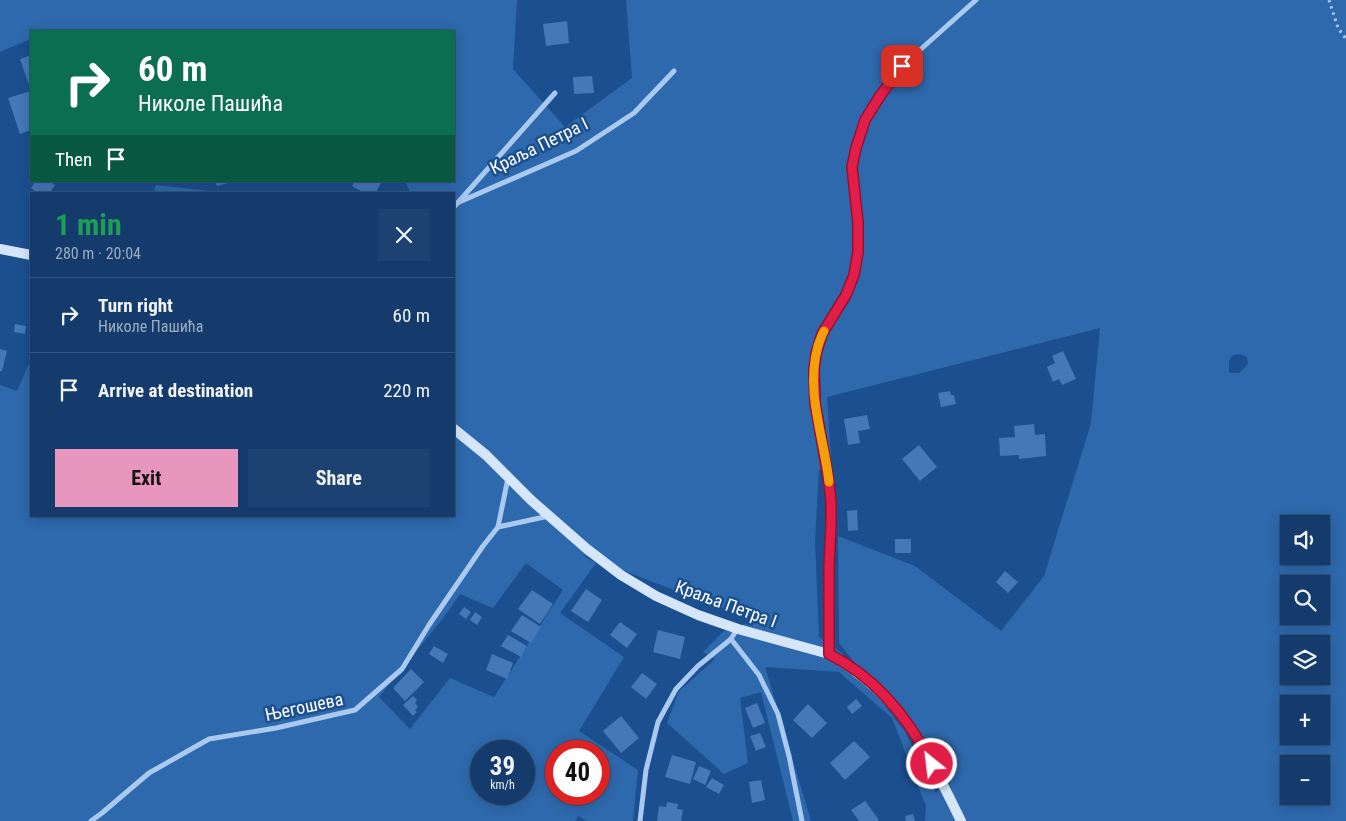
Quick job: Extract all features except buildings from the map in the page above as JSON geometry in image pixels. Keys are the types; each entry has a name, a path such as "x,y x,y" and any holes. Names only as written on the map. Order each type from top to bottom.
{"street":[{"path":"829,654 831,501 815,403 814,370 816,354 822,334 846,295 854,275 858,252 858,223 852,167 856,148 865,120 902,66 976,0"},
{"name":"Краља Петра I","path":"456,205 576,151 634,113 674,71"},
{"name":"Краља Петра I","path":"456,205 556,93"},
{"path":"0,249 30,255"},
{"name":"Краља Петра I","path":"455,430 593,554 621,575 656,596 698,615 738,629 829,654 869,682 900,712 923,747 962,821"},
{"name":"Његошева","path":"91,821 149,773 209,739 276,728 355,710 402,669 483,546 498,527 508,478"},
{"path":"498,527 550,516"},
{"path":"640,821 646,770 658,722 676,689 698,666 731,639 738,629"},
{"path":"731,639 759,675 778,714 789,756 802,821"}],"path":[{"path":"1329,0 1338,28 1346,39"}],"shaded area":[{"path":"0,0 517,0 513,69 565,127 632,78 626,0 1346,0 1346,821 925,821 926,806 892,718 839,672 765,667 811,821 793,821 761,692 740,698 748,763 724,774 667,723 679,691 715,659 703,652 724,631 756,620 578,553 596,563 560,613 624,657 579,731 593,740 545,740 545,805 610,805 610,751 638,770 633,821 587,821 578,816 575,821 0,821 0,385 17,391 30,361 30,517 455,517 455,192 410,192 405,182 455,182 455,30 30,30 30,39 0,52","holes":["1100,328 1091,423 1044,576 1001,631 915,566 838,536 839,643 946,778 936,793 904,730 842,653 819,637 815,540 819,470 831,456 827,397","1241,354 1247,357 1248,364 1239,373 1229,373 1229,361 1233,355","526,563 563,590 494,697 450,678 410,729 379,697 444,617 460,594 493,608"]},
{"path":"156,185 219,192 154,192"}],"slow traffic":[{"path":"824,331 816,354 814,370 815,403 829,482"}],"route":[{"path":"902,66 865,120 856,148 852,167 858,223 858,252 854,275 846,295 822,334 816,354 814,370 815,403 831,501 829,654 869,682 900,712 932,764"}]}
